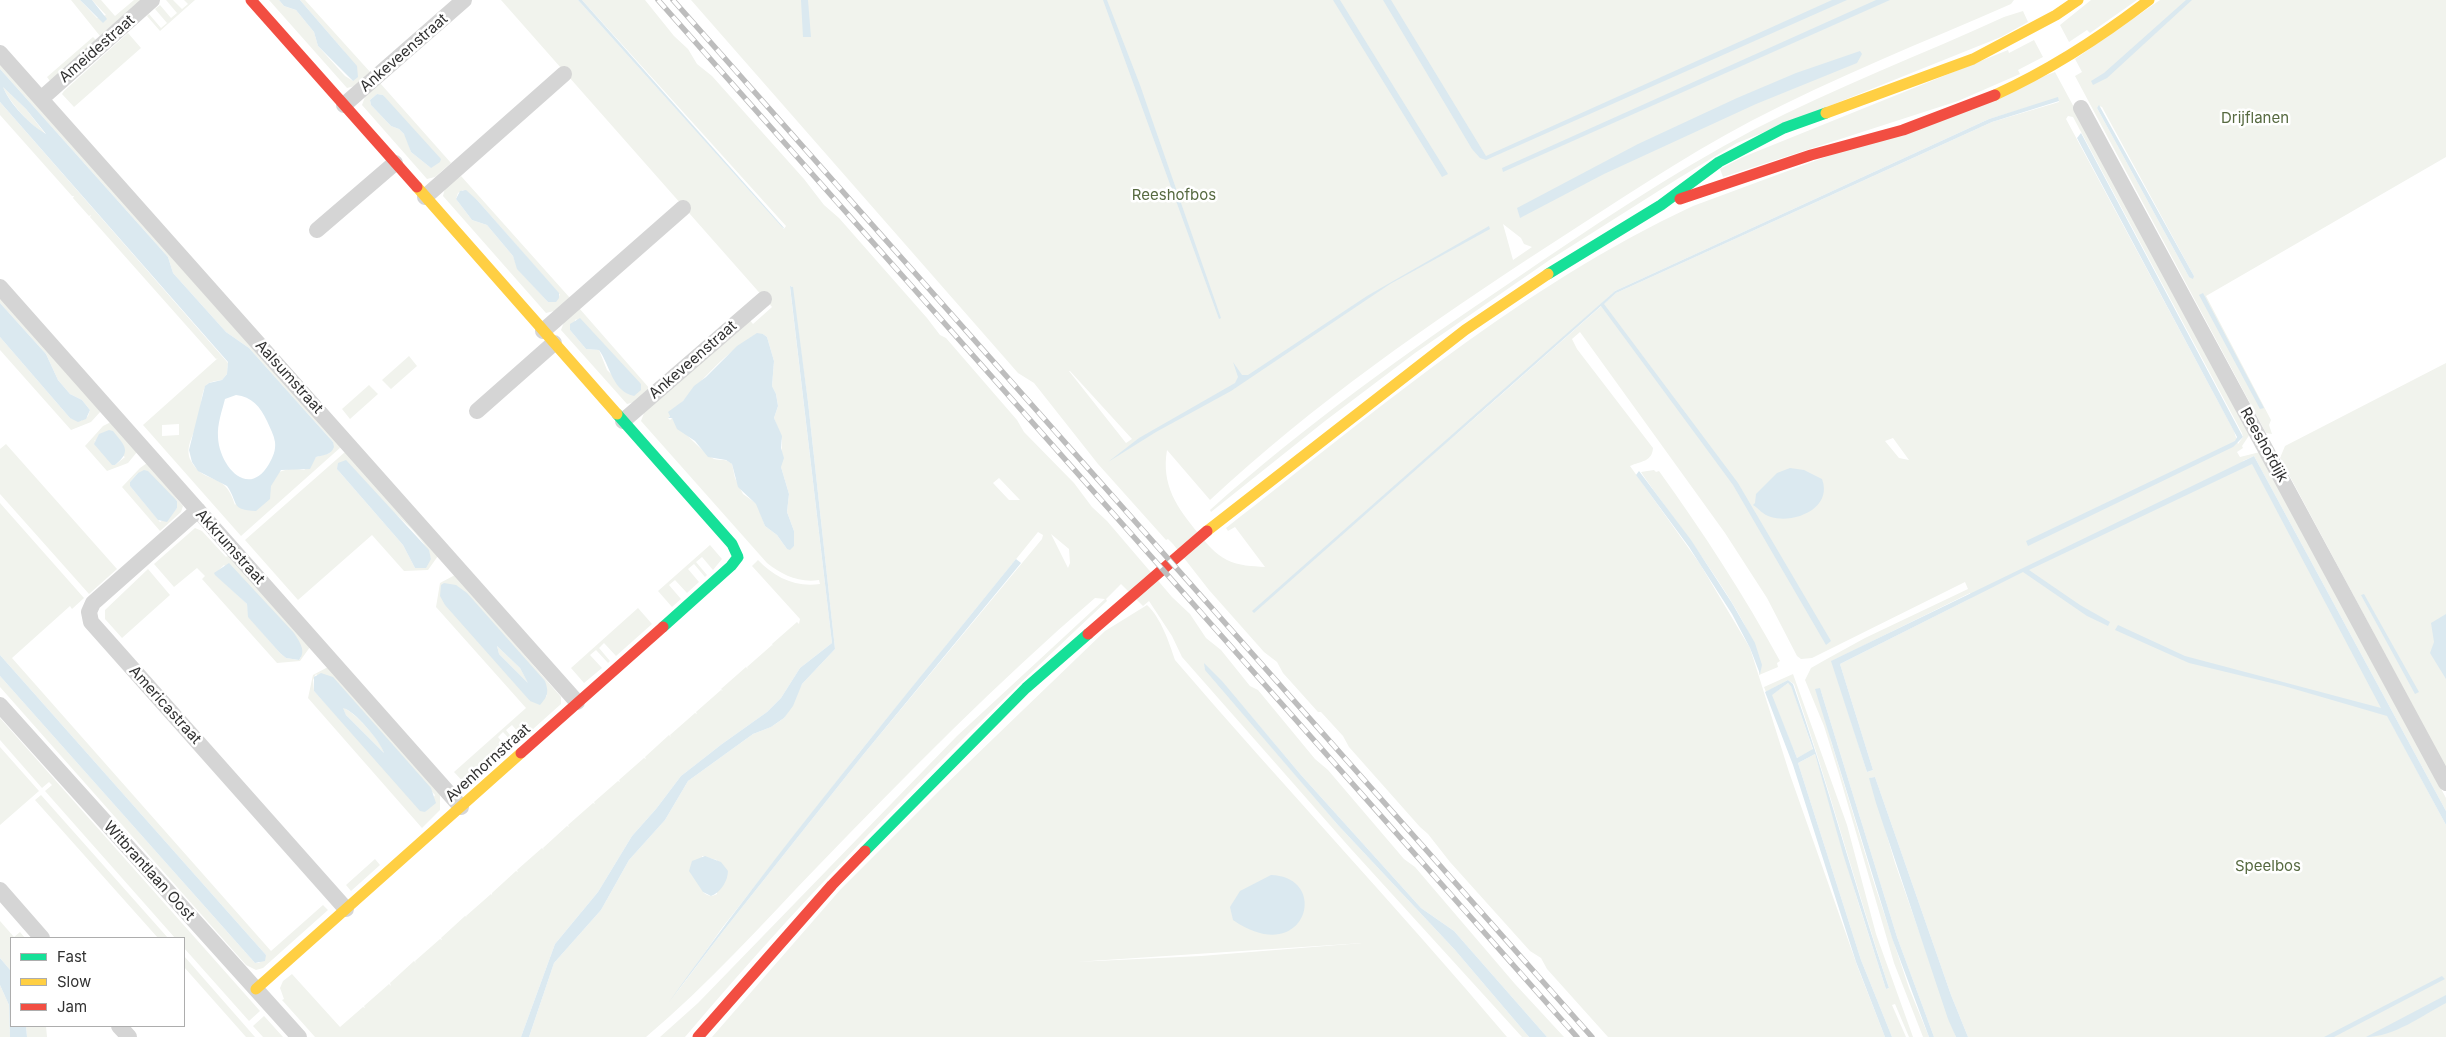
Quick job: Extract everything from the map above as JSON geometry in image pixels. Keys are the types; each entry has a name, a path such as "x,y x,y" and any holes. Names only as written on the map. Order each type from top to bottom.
{"main road":[{"path":"251,0 623,421"},
{"path":"698,1037 839,878 1026,688 1219,520 1465,330 1581,252 1661,205 1719,162 1784,128 1973,59 2056,15 2078,0"},
{"path":"1661,205 1798,159 1904,129 1967,106 2058,62 2112,28 2149,0"},
{"name":"Avenhornstraat","path":"256,989 731,566 738,557 732,544 623,421"}],"street":[{"name":"Ameidestraat","path":"41,98 152,0"},
{"name":"Ankeveenstraat","path":"344,106 464,0"},
{"name":"Aalsumstraat","path":"0,53 577,702"},
{"path":"425,197 564,74"},
{"name":"Reeshofdijk","path":"2081,108 2446,784"},
{"path":"317,230 395,163"},
{"path":"543,331 683,208"},
{"name":"Akkrumstraat","path":"0,287 461,807"},
{"name":"Ankeveenstraat","path":"623,421 764,299"},
{"path":"477,411 554,343"},
{"name":"Americastraat","path":"198,510 93,603 88,612 91,622 346,909"},
{"name":"Witbrantlaan Oost","path":"0,705 298,1037"},
{"path":"0,890 41,937"},
{"path":"120,1027 129,1037"}],"green space":[{"path":"71,0 80,0 97,18 106,15 92,0 101,0 115,16 134,0 141,0 100,36"},
{"path":"166,0 173,0 182,9 188,4 184,0 195,0 160,31 147,16 149,14 161,28 167,23 155,9 160,5 171,18 177,13"},
{"path":"269,0 279,0 284,6 296,10 314,32 318,46 345,76 353,81 344,51 300,0 305,0 371,73 355,86 347,88"},
{"path":"501,0 578,0 784,229 786,226 582,0 645,0 674,36 688,49 697,64 712,76 940,335 946,338 1017,420 1024,432 1074,483 1092,507 1107,521 1172,597 1190,614 1206,638 1221,650 1250,686 1258,690 1315,759 1328,770 1404,859 1415,867 1515,984 1564,1037 1547,1037 1454,931 1421,908 1301,775 1246,710 1203,666 1337,824 1455,950 1529,1037 1522,1037 1351,849 1182,657 1172,636 1149,601 1143,606 1121,584 1106,599 1107,601 943,759 837,867 685,1037 660,1037 698,1003 957,736 1105,599 1095,598 988,695 885,797 713,975 646,1037 529,1037 554,963 601,910 629,860 665,820 688,781 753,734 771,727 784,718 802,684 835,649 808,402 792,286 790,287 832,643 800,668 781,698 767,712 681,776 656,809 632,836 598,892 555,944 521,1037 315,1037 282,1000 284,999 280,988 283,981 292,974 340,1027 363,1007 365,1008 364,1006 389,984 391,986 390,983 414,961 416,963 415,961 440,939 442,940 441,938 492,895 516,871 518,872 517,870 542,848 544,850 543,848 567,826 569,827 568,825 593,803 595,804 594,802 618,781 620,782 619,780 644,758 646,759 645,757 669,735 671,737 670,735 695,713 697,714 696,712 721,690 723,691 721,689 746,667 748,669 747,667 773,646 772,644 797,622 799,624 800,619 752,566 758,560 778,576 794,583 820,584 819,580 812,581 791,577 767,563 641,421 644,413 749,319 753,324 772,307","holes":["763,334 767,337 774,361 772,386 776,394 778,406 774,418 782,440 781,467 789,494 787,512 794,531 794,546 787,549 777,535 765,526 757,504 743,494 735,478 732,464 728,461 710,457 672,418 670,420 668,418 725,357 751,339","999,478 1020,500 1009,500 993,483","1038,532 1043,535 1042,539 863,755 674,996 722,928 859,753","1051,534 1069,549 1070,563 1068,568","702,856 717,860 717,894 708,895 703,892"]},
{"path":"691,0 2014,0 2011,4 1847,75 1783,105 1725,135 1674,165 1417,334 1331,397 1210,500 1167,450 1166,474 1172,495 1191,524 1219,555 1236,563 1265,567 1235,527 1228,531 1226,528 1394,396 1509,312 1568,274 1630,238 1693,206 2055,72 2250,434 2242,446 2243,448 2237,452 2240,457 2260,452 2446,798 2446,811 2254,456 2243,461 2245,467 2252,463 2446,825 2446,1037 1968,1037 1951,995 1875,777 1870,778 1895,863 1956,1037 1934,1037 1897,937 1820,688 1831,741 1875,886 1909,988 1929,1037 1923,1037 1894,963 1824,726 1805,680 1811,668 1825,660 1865,638 1968,589 1965,582 1812,658 1801,659 1797,656 1767,598 1725,533 1580,332 1572,339 1577,349 1653,448 1648,459 1630,466 1700,564 1750,648 1789,772 1858,968 1885,1037 1608,1037 1547,969 1541,958 1530,951 1450,862 1428,834 1349,747 1343,736 1321,712 1318,712 1283,673 1277,662 1264,652 1209,590 1173,544 1168,539 1166,540 1098,464 1034,383 1018,373","holes":["2058,98 2059,102 1992,122 1616,293 1450,440 1615,291 1989,119","2068,116 2073,117 2242,433 2243,437 2238,444 2234,431 2066,119","1503,224 1521,238 1524,244 1532,247 1513,260","1069,371 1132,439 1126,443","1893,438 1909,460 1899,458 1885,441","1970,593 1971,598 1840,664 1873,770 1867,772 1832,661"]},
{"path":"2091,0 2137,0 2090,33 2087,30 2069,42 2060,25"},
{"name":"Drijflanen","path":"2160,0 2446,0 2446,157 2206,296 2271,420 2269,425 2272,434 2266,433 2075,76 2082,72 2075,59","holes":["2099,106 2102,107 2194,276 2189,277 2097,108"]},
{"path":"2023,11 2028,22 2001,37 1737,143 1679,178 1551,259 1415,353 1325,421 1211,512 1210,510 1246,479 1319,419 1395,363 1472,308 1661,183 1755,129 1847,85 2004,17"},
{"path":"128,33 141,48 74,107 62,94 64,91"},
{"path":"93,37 96,40 50,81 47,77"},
{"path":"2034,40 2043,57 2018,70 2020,74 1958,101 1723,177 1720,169 1743,157 2008,50 2009,53"},
{"path":"0,62 341,447 241,536 143,425 218,358 216,359 90,217 91,215 89,216 73,198 74,196 0,115 0,102 228,363 227,374 222,380 208,384 204,390 198,422 189,444 189,455 197,469 226,487 235,505 252,480 292,468 304,470 311,465 316,457 330,453 333,442 249,348 226,332 173,273 168,257 0,69","holes":["179,424 179,435 162,436 162,425"]},
{"path":"380,83 451,163 435,177 427,179 362,105 365,97","holes":["377,94 383,95 431,168 411,152 406,136 399,129 391,126 371,105 370,100"]},
{"path":"2,86 26,109 46,135 21,113 10,100"},
{"path":"461,176 570,298 554,311 546,313 443,196 445,188","holes":["463,190 477,200 560,295 548,302 518,269 513,256 487,225 472,220 456,199 458,193"]},
{"path":"0,297 101,411 91,422 71,430 0,350 0,337 70,418 81,421 88,416 90,410 82,400 70,394 58,380 46,354 0,303"},
{"path":"579,308 650,389 635,402 627,404 561,330 564,322","holes":["576,319 634,396 607,370 599,350 586,349 570,330"]},
{"path":"409,356 417,366 391,389 382,380"},
{"path":"2446,363 2446,768 2280,458 2285,446"},
{"path":"369,385 378,394 350,419 342,409"},
{"path":"111,422 137,452 128,463 107,471 85,446 103,426","holes":["94,440 125,457 115,465"]},
{"path":"6,444 117,569 89,594 0,494 0,449"},
{"path":"345,452 438,556 428,570 404,571 372,535 298,600 245,540","holes":["337,469 376,498 405,523 417,535 431,559 415,568 403,545"]},
{"path":"147,463 183,506 181,512 160,531 122,487","holes":["138,473 177,501 177,508 171,515 160,522 130,486 130,482"]},
{"path":"1654,470 1656,472 1659,471 1722,564 1780,661 1777,663 1778,667 1759,675 1758,656 1733,603 1641,472"},
{"path":"0,503 84,598 72,609 70,606 12,658 271,951 323,905 328,910 263,968 256,970 246,965 0,687 0,676 255,963 259,963 266,955 0,655"},
{"path":"195,528 202,531 226,557 229,555 310,647 300,661 277,663 202,579 205,576 197,568 174,587 154,564","holes":["224,565 301,657 299,660 286,658 249,617 247,604 215,574"]},
{"path":"710,545 722,559 713,570 702,557 696,562 707,575 705,577 694,564 688,569 699,582 687,593 675,580 669,585 681,599 672,607 658,591"},
{"path":"148,569 170,595 122,638 105,619 105,610"},
{"path":"455,575 561,697 561,704 523,738 512,725 506,730 517,744 515,745 503,732 498,737 509,751 467,786 454,772 526,708 436,607 440,583","holes":["444,583 547,696 530,701"]},
{"path":"1147,605 1152,610 1167,638 1175,660 1507,1037 712,1037 840,890 941,789 1105,631","holes":["1363,943 1201,956 1075,962"]},
{"path":"638,608 652,624 616,656 604,643 599,648 610,661 608,663 596,650 590,655 602,668 584,683 571,668"},
{"path":"497,646 520,668 529,684 499,654"},
{"path":"328,667 440,794 440,810 422,828 308,698 313,675","holes":["316,674 435,795 425,812 314,691 313,680"]},
{"path":"1793,674 1847,825 1876,934 1913,1037 1909,1037 1895,1004 1892,1005 1906,1037 1892,1037 1861,960 1798,763 1815,754 1858,902 1886,989 1889,988 1794,684 1788,680 1766,692 1764,687"},
{"path":"1788,683 1791,685 1813,750 1797,758 1771,695"},
{"path":"342,707 367,727 384,753 346,715"},
{"path":"0,718 260,1011 249,1021 185,949 185,937 174,937 45,791 52,785 49,782 42,788 0,740"},
{"path":"0,747 39,791 0,825"},
{"path":"41,795 167,937 157,937 35,800"},
{"path":"375,859 380,865 351,891 346,885"},
{"path":"0,921 14,937 10,937 10,970 0,958"},
{"path":"20,932 24,937 14,937"},
{"path":"185,957 255,1037 246,1037 185,968"},
{"path":"0,985 9,1005 10,1037 0,1037"},
{"path":"264,1016 283,1037 263,1037 253,1026"},
{"path":"26,1027 46,1027 47,1037 27,1037"}],"shaded area":[{"path":"80,0 92,0 107,19 103,23"},
{"path":"279,0 300,0 357,66 358,77 353,81 318,46 314,32 296,10 284,6"},
{"path":"578,0 582,0 785,229 782,227"},
{"path":"801,0 808,0 811,37 803,37"},
{"path":"1103,0 1107,0 1140,85 1221,318 1219,319"},
{"path":"1333,0 1340,0 1448,174 1442,177"},
{"path":"1383,0 1391,0 1486,156 1832,0 1847,0 1486,160 1480,158 1472,149"},
{"path":"1876,0 1890,0 1503,172 1502,168"},
{"path":"2186,0 2192,0 2107,78 2093,85 2091,81 2104,73"},
{"path":"1860,51 1862,54 1857,63 1756,104 1604,174 1520,218 1517,208 1638,144 1796,73"},
{"path":"0,69 168,257 173,273 226,332 249,348 333,442 334,447 331,452 316,457 310,469 281,470 271,486 270,499 256,511 239,507 227,486 198,471 192,462 189,450 205,386 222,380 227,374 228,362 0,102","holes":["3,87 26,109 46,134 21,114","236,395 251,400 258,407 267,421 274,439 275,451 269,464 261,474 252,479 244,479 236,474 223,458 220,448 218,427 225,399"]},
{"path":"377,94 383,95 441,159 440,162 431,168 411,152 404,134 399,129 391,126 371,105 370,100"},
{"path":"2058,97 2059,101 1992,122 1616,293 1604,304 1738,483 1831,641 1826,645 1733,485 1601,306 1254,613 1252,611 1615,291 1989,119"},
{"path":"2099,105 2194,276 2193,279 2189,277 2097,108"},
{"path":"2081,133 2243,437 2233,447 2028,546 2026,541 2235,441 2237,437 2077,138"},
{"path":"466,190 559,293 559,298 556,302 548,302 517,269 513,256 487,225 472,220 456,199 460,191"},
{"path":"1489,226 1490,229 1390,284 1231,391 1156,432 1108,462 1139,438 1235,383 1238,377 1233,362 1242,375 1248,375 1367,296"},
{"path":"790,286 793,287 808,402 835,649 802,684 793,706 784,718 771,727 753,734 688,781 665,820 629,860 601,910 554,963 529,1037 521,1037 555,944 598,892 632,836 656,809 681,776 767,712 781,698 800,668 832,643"},
{"path":"2203,293 2264,408 2260,409 2199,295"},
{"path":"0,303 46,354 58,380 70,394 82,400 90,410 86,419 78,422 70,418 0,337"},
{"path":"580,318 641,384 641,390 634,396 621,389 616,383 599,350 586,349 570,330 570,324"},
{"path":"757,333 767,337 774,361 772,386 776,394 778,406 774,418 782,436 781,448 784,458 781,467 789,494 787,512 794,531 794,546 790,550 787,549 777,535 765,526 756,504 738,487 732,464 726,460 708,457 695,441 677,429 672,418 668,418 670,416 668,412 683,401 694,386 706,377 737,346"},
{"path":"109,430 113,431 125,448 124,456 115,465 112,465 94,444 99,434"},
{"path":"2254,456 2446,811 2446,825 2387,716 2284,686 2189,663 2115,630 2118,625 2185,656 2381,708 2252,464 2029,570 2080,605 2110,622 2108,626 2087,616 2023,572 1840,664 1873,770 1867,772 1831,661"},
{"path":"346,460 429,550 431,559 426,568 415,568 403,545 337,469 338,463"},
{"path":"1790,468 1804,470 1822,479 1824,489 1822,498 1810,512 1801,516 1781,519 1768,516 1753,505 1756,494 1777,473"},
{"path":"144,470 148,471 177,501 177,508 167,522 158,520 130,486 130,482 138,473"},
{"path":"1639,471 1691,540 1732,603 1755,643 1762,665 1760,674 1750,648 1732,614 1689,547 1636,475"},
{"path":"1016,559 1021,563 863,755 669,1002 796,833"},
{"path":"229,563 294,633 302,650 299,660 286,658 280,653 248,617 247,604 215,575 214,573"},
{"path":"444,583 456,585 467,593 545,681 547,694 540,705 530,701 445,605 440,596 441,585","holes":["497,646 520,668 528,683 499,654"]},
{"path":"2364,594 2419,692 2415,694 2361,595"},
{"path":"2446,614 2446,679 2430,653 2434,642 2431,623"},
{"path":"0,655 266,955 265,961 255,963 0,676"},
{"path":"1204,663 1222,681 1301,775 1421,908 1454,931 1547,1037 1529,1037 1455,950 1337,824 1205,670"},
{"path":"321,673 333,677 431,788 436,803 425,812 420,811 314,691 314,677","holes":["343,708 348,710 366,727 384,753 346,715"]},
{"path":"1788,680 1793,684 1889,988 1886,989 1843,854 1815,754 1798,763 1861,960 1892,1037 1885,1037 1856,962 1793,765 1765,692","holes":["1788,683 1791,686 1813,749 1797,758 1772,695"]},
{"path":"1820,688 1897,937 1934,1037 1929,1037 1892,938 1815,689"},
{"path":"1875,777 1951,995 1968,1037 1956,1037 1948,1019 1876,803 1869,778"},
{"path":"705,856 721,862 728,871 727,879 723,886 711,896 703,892 689,871 692,861"},
{"path":"1271,875 1290,880 1301,890 1305,903 1302,917 1293,928 1278,934 1258,933 1233,920 1230,907 1240,891"},
{"path":"0,958 10,970 10,1027 26,1027 27,1037 10,1037 9,1005 0,985"},
{"path":"2442,976 2445,979 2334,1037 2324,1037"},
{"path":"2446,995 2446,1003 2407,1025 2387,1034 2366,1037"}],"railway":[{"path":"658,0 1577,1037"},
{"path":"673,0 1592,1037"}],"traffic: fast":[{"path":"1548,274 1661,205 1719,162 1784,128 1826,113"},
{"path":"617,414 732,544 738,557 731,566 663,627"},
{"path":"865,851 1026,688 1088,634"}],"traffic: slow":[{"path":"1826,113 1973,59 2056,15 2078,0"},
{"path":"1995,95 2036,75 2075,52 2149,0"},
{"path":"417,187 617,414"},
{"path":"1207,531 1465,330 1548,274"},
{"path":"256,989 521,753"}],"traffic: jam":[{"path":"251,0 417,187"},
{"path":"1680,199 1811,155 1903,130 1995,95"},
{"path":"1088,634 1207,531"},
{"path":"521,753 663,627"},
{"path":"698,1037 832,885 865,851"}],"park label":[{"name":"Reeshofbos","path":"1174,195"},
{"name":"Speelbos","path":"2268,866"}]}
